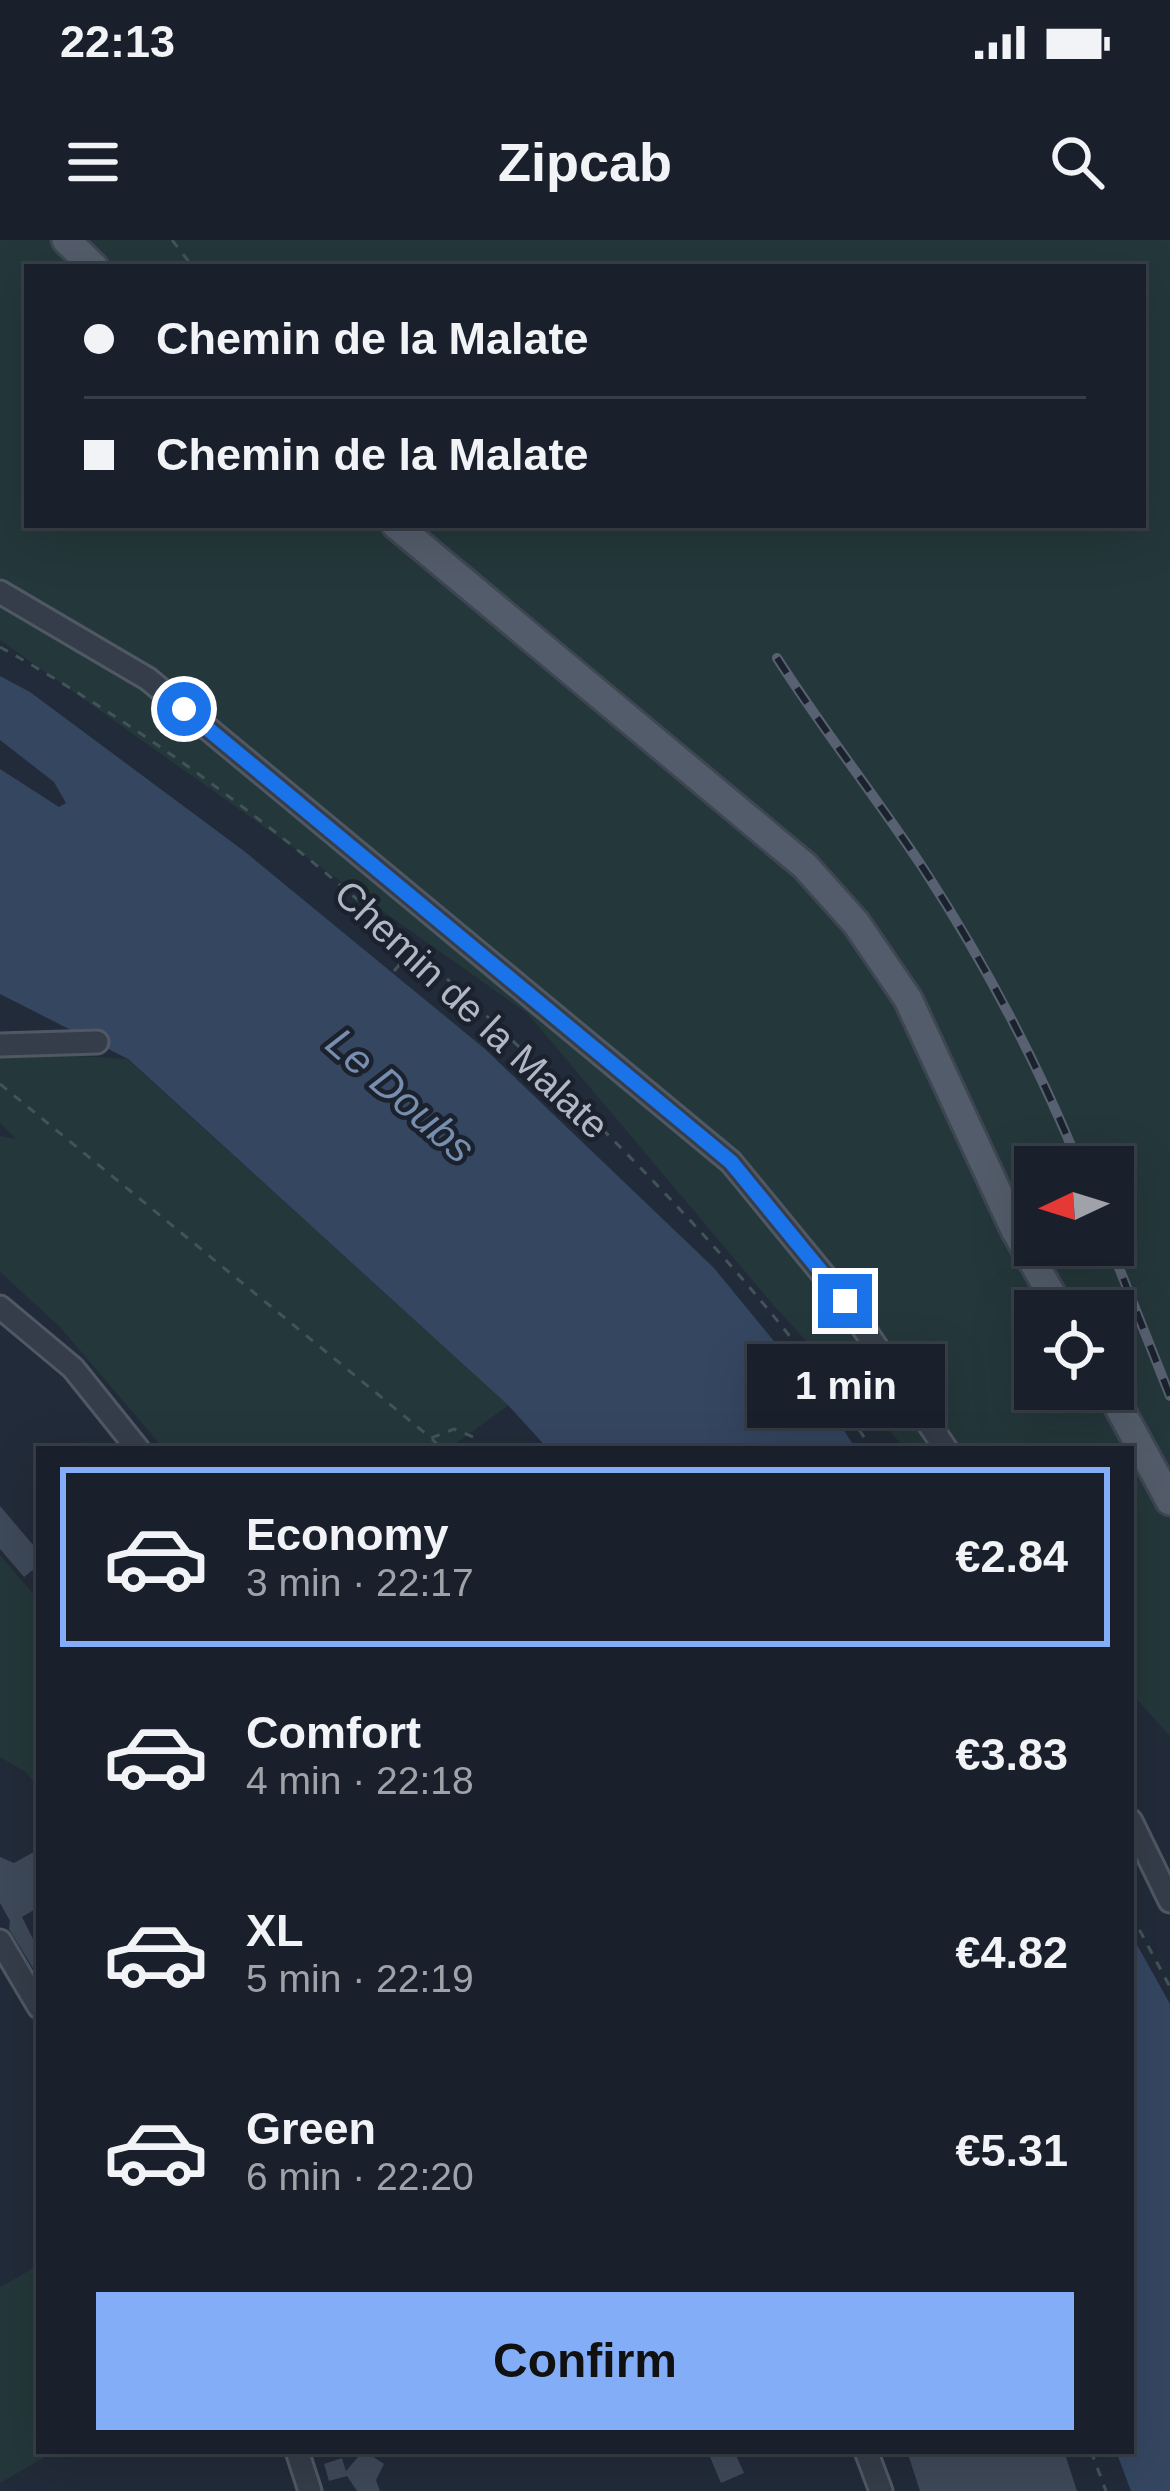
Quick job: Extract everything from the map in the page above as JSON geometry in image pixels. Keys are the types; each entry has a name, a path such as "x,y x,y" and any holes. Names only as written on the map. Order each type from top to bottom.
{"main road":[{"path":"66,240 91,264"},
{"path":"400,528 805,866 856,923 908,999 1016,1230 1049,1290"},
{"path":"1120,1410 1170,1501"}],"street":[{"name":"Chemin de la Malate","path":"0,592 148,679 731,1162 845,1301 944,1446"},
{"path":"0,1046 97,1042"},
{"path":"0,1307 73,1368 136,1446"},
{"path":"1134,1827 1170,1901"},
{"path":"0,1941 36,2002"},
{"path":"298,2454 310,2491"},
{"path":"867,2454 881,2491"}],"path":[{"path":"172,240 192,264"},
{"name":"Chemin de la Malate","path":"0,647 160,746 414,949 508,1035 681,1206 840,1400 870,1446"},
{"path":"394,971 414,949"},
{"path":"0,1084 439,1446"},
{"path":"431,1438 454,1429 480,1446"},
{"path":"1134,1919 1170,1987"},
{"path":"1092,2454 1106,2491"}],"shaded area":[{"path":"0,240 1170,240 1170,1736 1134,1696 1134,1446 903,1446 774,1306 528,1014 0,640"},
{"path":"0,1051 127,1059 509,1405 452,1446 161,1446 60,1327 0,1272 0,1136 16,1139 0,1123"},
{"path":"0,1555 36,1597 36,1786 27,1773 0,1757"},
{"path":"36,2267 36,2454 50,2454 0,2483 0,2287"}],"water":[{"name":"Le Doubs","path":"0,676 30,692 244,851 485,1049 714,1268 832,1412 854,1446 545,1446 508,1405 128,1059 0,994 0,769 59,807 66,803 54,782 0,740"},
{"path":"1134,1939 1170,2004 1170,2491 1131,2491 1117,2454 1134,2454"}],"building":[{"path":"0,1506 36,1548 36,1567 24,1577 0,1549"},
{"path":"36,1851 36,1909 22,1917 36,1945 36,1973 9,1929 0,1903 0,1857 14,1863"},
{"path":"735,2454 744,2473 721,2483 710,2457"},
{"path":"908,2454 1065,2454 1077,2491 920,2491"},
{"path":"372,2456 384,2464 376,2480 380,2491 357,2491 347,2476 329,2481 324,2464 342,2458 346,2471 358,2457"}],"railway":[{"path":"777,658 968,940 1028,1051 1071,1146"},
{"path":"1118,1266 1170,1396"}],"route":[{"path":"184,709 731,1162 845,1301"}]}
